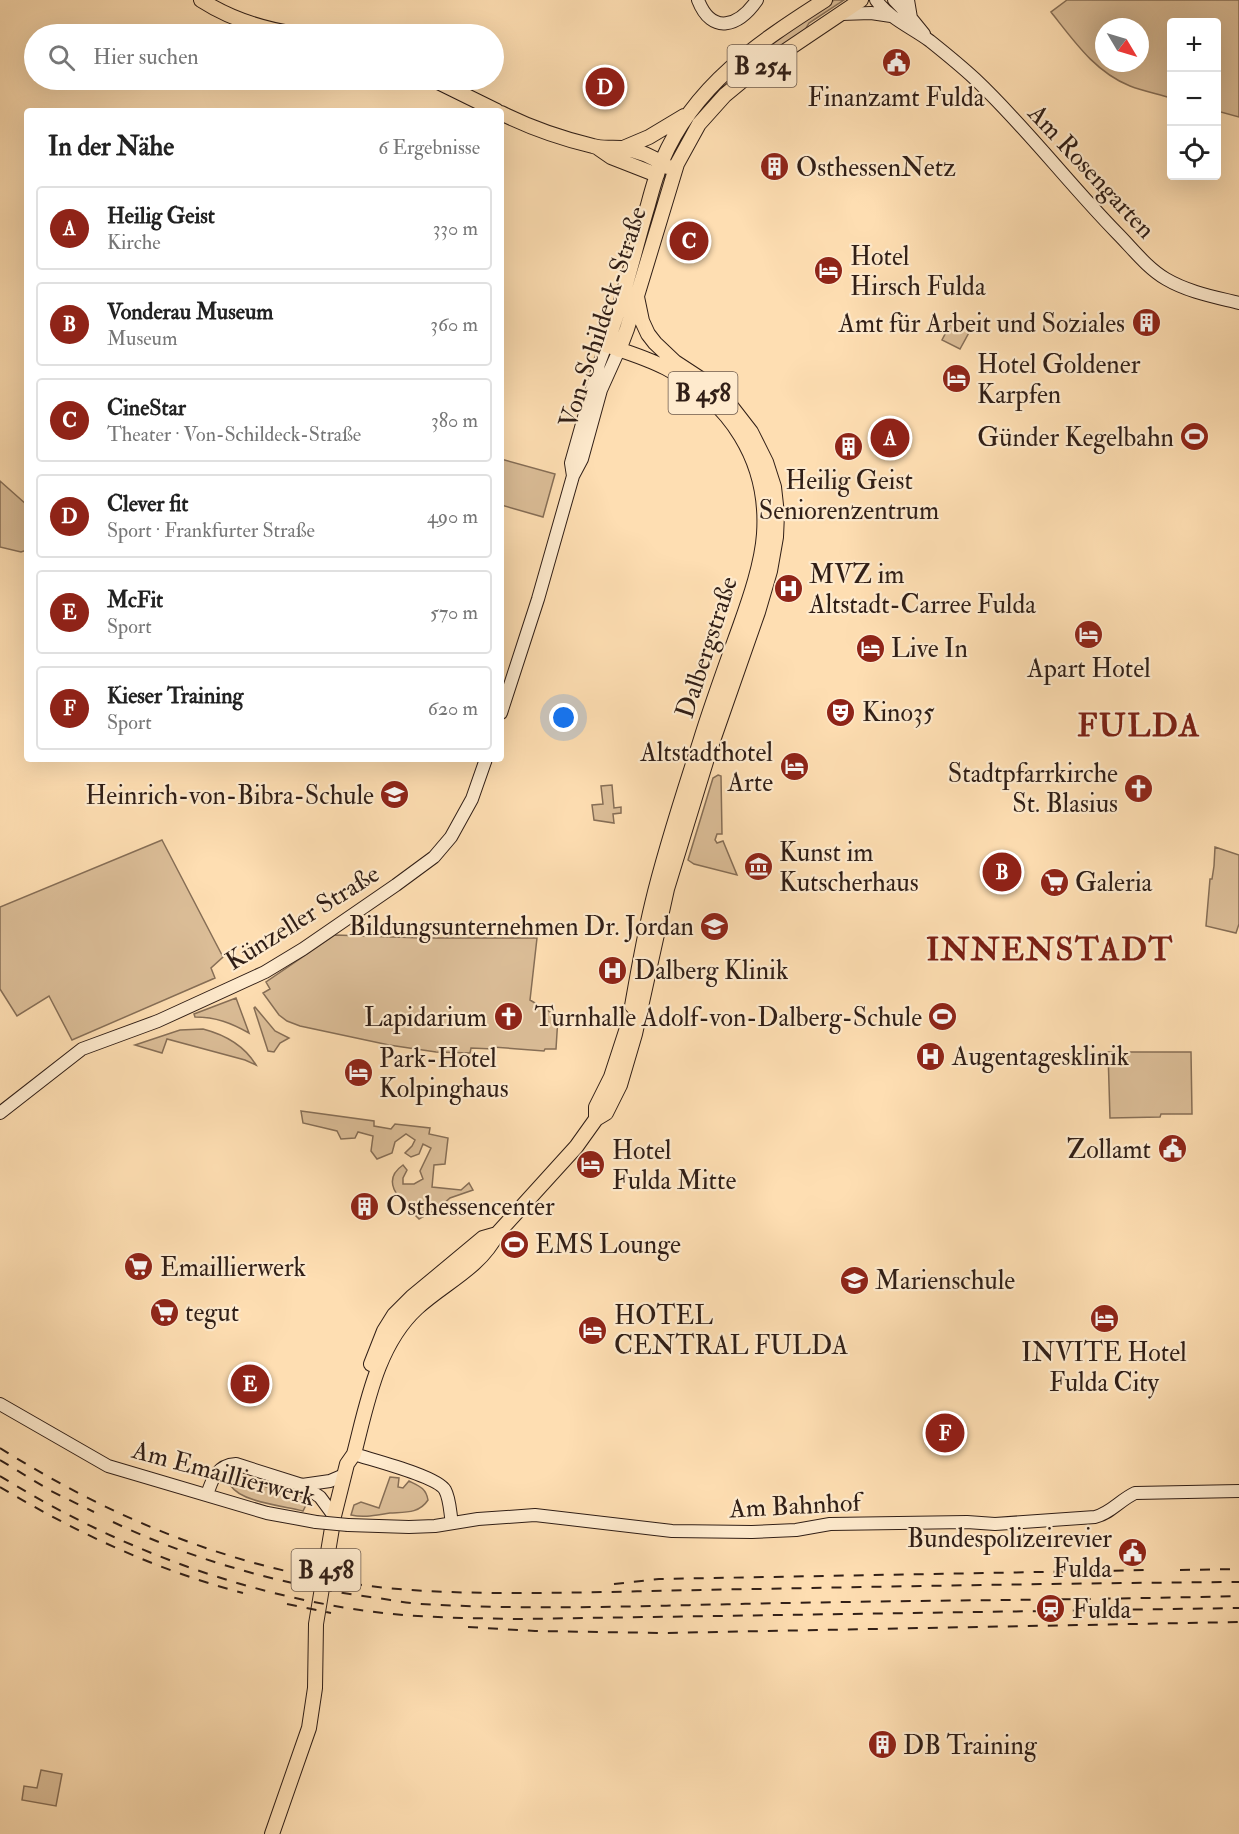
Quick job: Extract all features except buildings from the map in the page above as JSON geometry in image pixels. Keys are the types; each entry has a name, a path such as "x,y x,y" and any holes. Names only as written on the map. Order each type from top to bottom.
{"main road":[{"path":"201,0 252,24"},
{"path":"698,0 705,14 710,18 727,23 743,17 757,0"},
{"name":"B 254","path":"659,168 688,114 708,89 742,57 825,0"},
{"name":"B 254","path":"674,171 699,124 725,94 766,63 861,0"},
{"name":"Am Rosengarten","path":"876,0 892,16 928,40 978,82 1155,272 1181,287 1239,303"},
{"name":"Am Rosengarten","path":"894,0 912,18 928,40"},
{"path":"908,0 912,18"},
{"path":"841,14 870,13 892,16"},
{"path":"454,90 491,108"},
{"path":"504,114 535,129 596,147 622,148 651,156 659,168"},
{"name":"B 254","path":"622,148 649,137 688,114"},
{"path":"596,147 611,157 674,171"},
{"name":"Von-Schildeck-Straße","path":"615,347 612,331 659,168"},
{"name":"Von-Schildeck-Straße","path":"504,704 538,599 573,476 582,459 615,347 637,297 674,171"},
{"name":"B 458","path":"637,297 642,321 655,343 675,362 704,381 727,401 751,432 774,487 777,515 767,555"},
{"path":"615,347 638,348 675,362"},
{"name":"B 458","path":"615,347 655,363 685,379 710,399 732,422 747,446 757,469 764,502 764,535 767,555"},
{"name":"Dalbergstraße","path":"348,1465 345,1452 356,1411 379,1342 389,1321 412,1297 483,1238 497,1234 576,1147 596,1119 596,1107 611,1077 628,1027 646,931 660,875 700,743 749,600 767,555"},
{"name":"Künzeller Straße","path":"0,1113 82,1049 158,1021 265,972 303,949 405,878 434,857 451,837 472,799 485,762"},
{"name":"Am Emaillierwerk","path":"0,1404 108,1466 267,1513 348,1525 410,1527 452,1523"},
{"path":"207,1495 213,1478 219,1470 233,1464 302,1485 320,1497 334,1516"},
{"path":"302,1485 330,1481 348,1465 419,1475 439,1484 446,1492 452,1523"},
{"name":"B 458","path":"272,1834 311,1718 315,1688 316,1624 334,1516 348,1465"},
{"name":"Am Bahnhof","path":"452,1523 535,1515 636,1528 709,1532 796,1530 830,1524 956,1522 995,1524 1095,1517 1107,1513 1135,1493 1239,1491"}],"shaded area":[{"path":"834,0 844,0 809,23 805,30 742,74 681,145 676,143 698,108 751,55"},
{"path":"1067,0 1239,0 1239,117 1221,112 1221,18 1167,18 1167,97 1130,86 1105,72 1149,72 1149,18 1095,18 1095,63 1051,12"},
{"path":"953,319 972,327 960,349 942,340"},
{"path":"504,460 555,474 543,517 504,506"},
{"path":"0,481 24,502 24,551 0,547"},
{"path":"721,776 722,834 717,834 715,840 717,843 723,841 737,875 694,864 688,860 713,778"},
{"path":"612,785 614,808 621,807 621,813 613,814 614,823 594,820 592,805 603,804 601,786"},
{"path":"162,840 223,957 211,968 215,978 72,1040 49,996 17,1016 0,989 0,907"},
{"path":"1215,847 1239,855 1239,924 1236,933 1206,926"},
{"path":"335,935 537,938 530,1000 558,1017 556,1049 545,1049 544,1051 493,1047 493,1049 471,1048 470,1053 436,1052 389,1045 300,1026 287,1021 279,1015 263,993 270,989 266,982"},
{"path":"236,998 249,1033 223,1021 195,1017 194,1014"},
{"path":"255,1007 275,1031 289,1038 280,1043 274,1052 268,1051"},
{"path":"203,1029 234,1042 256,1065 167,1039 162,1053 135,1045 180,1030"},
{"path":"1108,1052 1191,1052 1192,1114 1110,1118"},
{"path":"301,1111 374,1121 374,1126 391,1129 395,1124 430,1128 429,1134 448,1138 445,1164 434,1165 432,1187 461,1190 469,1183 473,1190 450,1198 440,1207 419,1219 396,1193 393,1179 403,1165 407,1170 403,1184 414,1184 423,1179 420,1171 431,1148 423,1144 419,1154 411,1157 405,1153 415,1140 406,1134 395,1142 392,1153 377,1159 371,1151 373,1136 358,1132 355,1138 341,1139 337,1131 303,1123"},
{"path":"390,1477 399,1478 398,1487 403,1488 409,1481 419,1486 426,1493 428,1500 420,1508 411,1511 366,1516 351,1515 354,1505 361,1502 379,1508"},
{"path":"237,1479 307,1498 306,1505 303,1511 253,1500 231,1486 232,1482"},
{"path":"41,1770 62,1774 56,1806 22,1800 24,1786 37,1788"}],"railway":[{"path":"0,1448 84,1496 170,1535 214,1551 306,1576 375,1587 457,1592 549,1593 1239,1582"},
{"path":"0,1460 51,1491 94,1512"},
{"path":"0,1476 85,1523 173,1561 265,1591 312,1602 380,1613 519,1619 1239,1608"},
{"path":"0,1487 58,1520 118,1549 179,1573 243,1593"},
{"path":"113,1522 143,1536 206,1559 271,1578 337,1592 421,1604 604,1607 1239,1596"},
{"path":"1180,1570 1239,1569"},
{"path":"614,1584 659,1579 1148,1570"},
{"path":"287,1604 331,1613"},
{"path":"468,1627 535,1631 662,1633 1239,1622"}],"place":[{"name":"Finanzamt Fulda","path":"896,63"},
{"name":"Clever fit","path":"605,87"},
{"name":"OsthessenNetz","path":"775,167"},
{"name":"CineStar","path":"689,241"},
{"name":"Hotel Hirsch Fulda","path":"829,271"},
{"name":"Amt für Arbeit und Soziales","path":"1146,323"},
{"name":"Hotel Goldener Karpfen","path":"956,379"},
{"name":"Günder Kegelbahn","path":"1195,437"},
{"name":"Heilig Geist","path":"890,438"},
{"name":"Heilig Geist Seniorenzentrum","path":"849,446"},
{"name":"MVZ im Altstadt-Carree Fulda","path":"788,589"},
{"name":"Apart Hotel","path":"1089,634"},
{"name":"Live In","path":"870,648"},
{"name":"Kino35","path":"841,712"},
{"name":"Altstadthotel Arte","path":"794,767"},
{"name":"Stadtpfarrkirche St. Blasius","path":"1139,788"},
{"name":"Heinrich-von-Bibra-Schule","path":"395,795"},
{"name":"Kunst im Kutscherhaus","path":"758,867"},
{"name":"Vonderau Museum","path":"1002,872"},
{"name":"Galeria","path":"1054,882"},
{"name":"Bildungsunternehmen Dr. Jordan","path":"715,926"},
{"name":"Dalberg Klinik","path":"613,970"},
{"name":"Lapidarium","path":"508,1017"},
{"name":"Turnhalle Adolf-von-Dalberg-Schule","path":"943,1017"},
{"name":"Augentagesklinik","path":"931,1056"},
{"name":"Park-Hotel Kolpinghaus","path":"358,1073"},
{"name":"Zollamt","path":"1172,1149"},
{"name":"Hotel Fulda Mitte","path":"591,1165"},
{"name":"Osthessencenter","path":"365,1206"},
{"name":"EMS Lounge","path":"514,1244"},
{"name":"Emaillierwerk","path":"139,1267"},
{"name":"Marienschule","path":"854,1280"},
{"name":"tegut","path":"164,1312"},
{"name":"INVITE Hotel Fulda City","path":"1104,1318"},
{"name":"HOTEL CENTRAL FULDA","path":"593,1330"},
{"name":"McFit","path":"250,1384"},
{"name":"Kieser Training","path":"945,1433"},
{"name":"Bundespolizeirevier Fulda","path":"1133,1553"},
{"name":"Fulda","path":"1051,1609"},
{"name":"DB Training","path":"882,1745"}],"district":[{"name":"FULDA","path":"1139,725"},
{"name":"INNENSTADT","path":"1050,949"}]}
